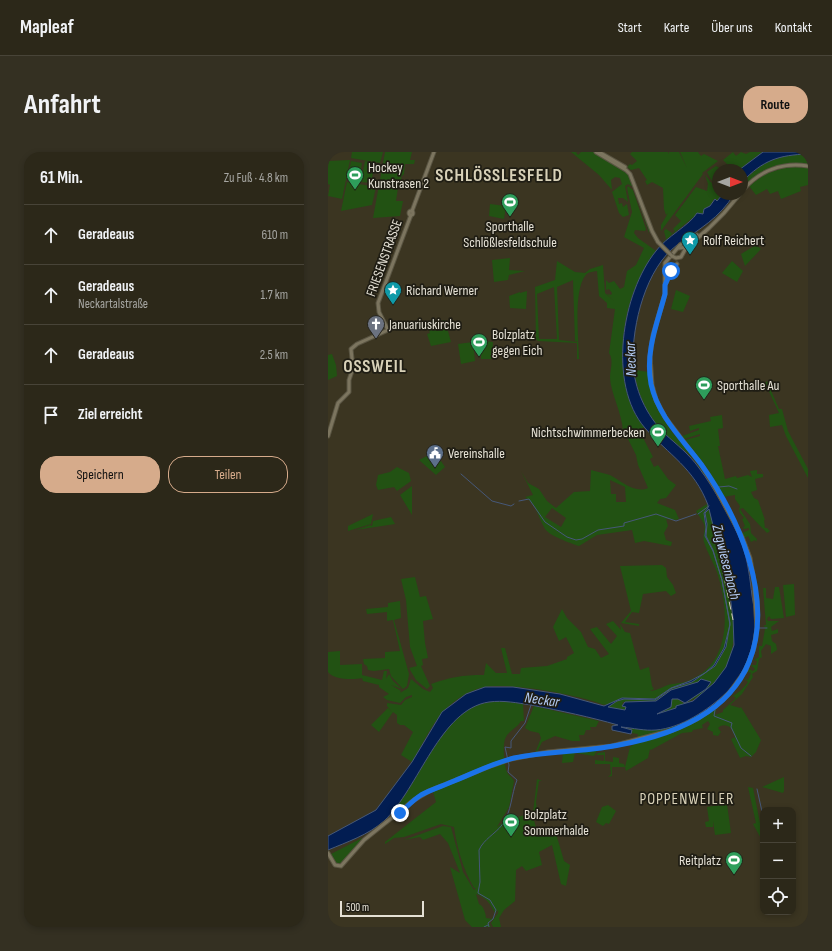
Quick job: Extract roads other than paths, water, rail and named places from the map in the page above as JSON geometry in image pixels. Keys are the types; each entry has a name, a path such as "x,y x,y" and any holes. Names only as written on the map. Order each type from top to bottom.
{"main road":[{"name":"FRIESENSTRASSE","path":"328,436 338,403 349,390 349,380 353,368 351,349 357,344 388,330 380,314 378,303 411,215 409,212 412,211 434,152"},
{"path":"598,152 621,166 632,176 651,230 658,242 674,257 680,258 697,235"},
{"path":"748,185 755,178 768,170 785,166 808,166"},
{"path":"674,251 681,247 687,247 713,224 735,200"},
{"path":"328,853 335,865 341,866 364,840 418,797 430,791 511,759 543,753 618,745 665,732 687,724 715,707 736,684 750,661 757,635 757,608 753,573 745,544 710,478 662,412 653,390 650,371 651,348 665,294 664,272 666,260 680,245 713,224"},
{"path":"674,251 681,249 684,253"},
{"path":"665,285 670,273 677,264"},
{"path":"664,272 670,273"}],"water":[{"path":"763,152 808,152 808,154 780,157 772,160 757,168 748,177 747,164"},
{"name":"Neckar","path":"716,200 730,200 716,216 666,255 649,282 638,314 633,347 633,362 636,382 642,401 652,419 665,434 691,458 705,476 723,505 742,544 746,557 755,611 755,627 752,648 739,677 726,693 703,712 694,717 665,729 643,730 621,727 632,730 631,734 612,730 612,726 618,725 576,714 531,705 494,701 472,708 457,719 443,734 397,807 384,821 364,834 328,850 328,836 376,810 412,762 442,712 466,694 485,687 513,687 560,694 604,706 622,698 655,699 671,688 690,681 705,673 692,682 672,688 655,700 624,699 617,701 608,707 625,710 626,707 622,706 625,702 656,701 671,690 698,682 701,679 711,682 706,689 685,703 678,699 672,699 671,707 657,714 693,701 714,683 726,667 734,645 733,618 730,595 709,509 705,513 707,524 706,536 713,550 722,580 713,551 705,536 706,527 704,513 708,508 708,505 696,481 645,428 633,409 626,388 623,364 624,339 628,314 635,290 644,269 660,246 694,218 697,213 703,214 704,209"},
{"path":"729,629 726,647 715,666 705,673 714,665 724,648"}],"waterway":[{"path":"461,474 492,501 511,506 514,504"},
{"path":"719,487 729,486 737,489"},
{"path":"519,501 529,499 545,522 567,537 576,540 582,539 598,530 624,526 624,523 656,514 676,521 696,514"},
{"name":"Zugwiesenbach","path":"698,514 709,506"},
{"path":"759,628 767,628"},
{"name":"Neckar","path":"489,927 488,923 493,919 496,910 490,900 478,893 480,882 479,850 481,846 502,825 510,809 517,780 508,772 509,765 505,747 511,748 511,741 525,723 531,705"},
{"path":"715,710 714,716 732,723 731,727 741,748 751,756"},
{"path":"757,789 761,807"},
{"path":"484,927 488,925"}],"railway":[{"path":"717,543 733,620"}],"place":[{"name":"Hockey Kunstrasen 2","path":"355,190"},
{"name":"Sporthalle Schlößlesfeldschule","path":"510,217"},
{"name":"Rolf Reichert","path":"690,255"},
{"name":"Richard Werner","path":"393,305"},
{"name":"Januariuskirche","path":"376,339"},
{"name":"Bolzplatz gegen Eich","path":"479,357"},
{"name":"Sporthalle Au","path":"704,400"},
{"name":"Nichtschwimmerbecken","path":"658,447"},
{"name":"Vereinshalle","path":"435,468"},
{"name":"Bolzplatz Sommerhalde","path":"511,837"},
{"name":"Reitplatz","path":"734,875"}],"district":[{"name":"SCHLÖSSLESFELD","path":"499,175"},
{"name":"OSSWEIL","path":"375,366"},
{"name":"POPPENWEILER","path":"687,799"}]}
